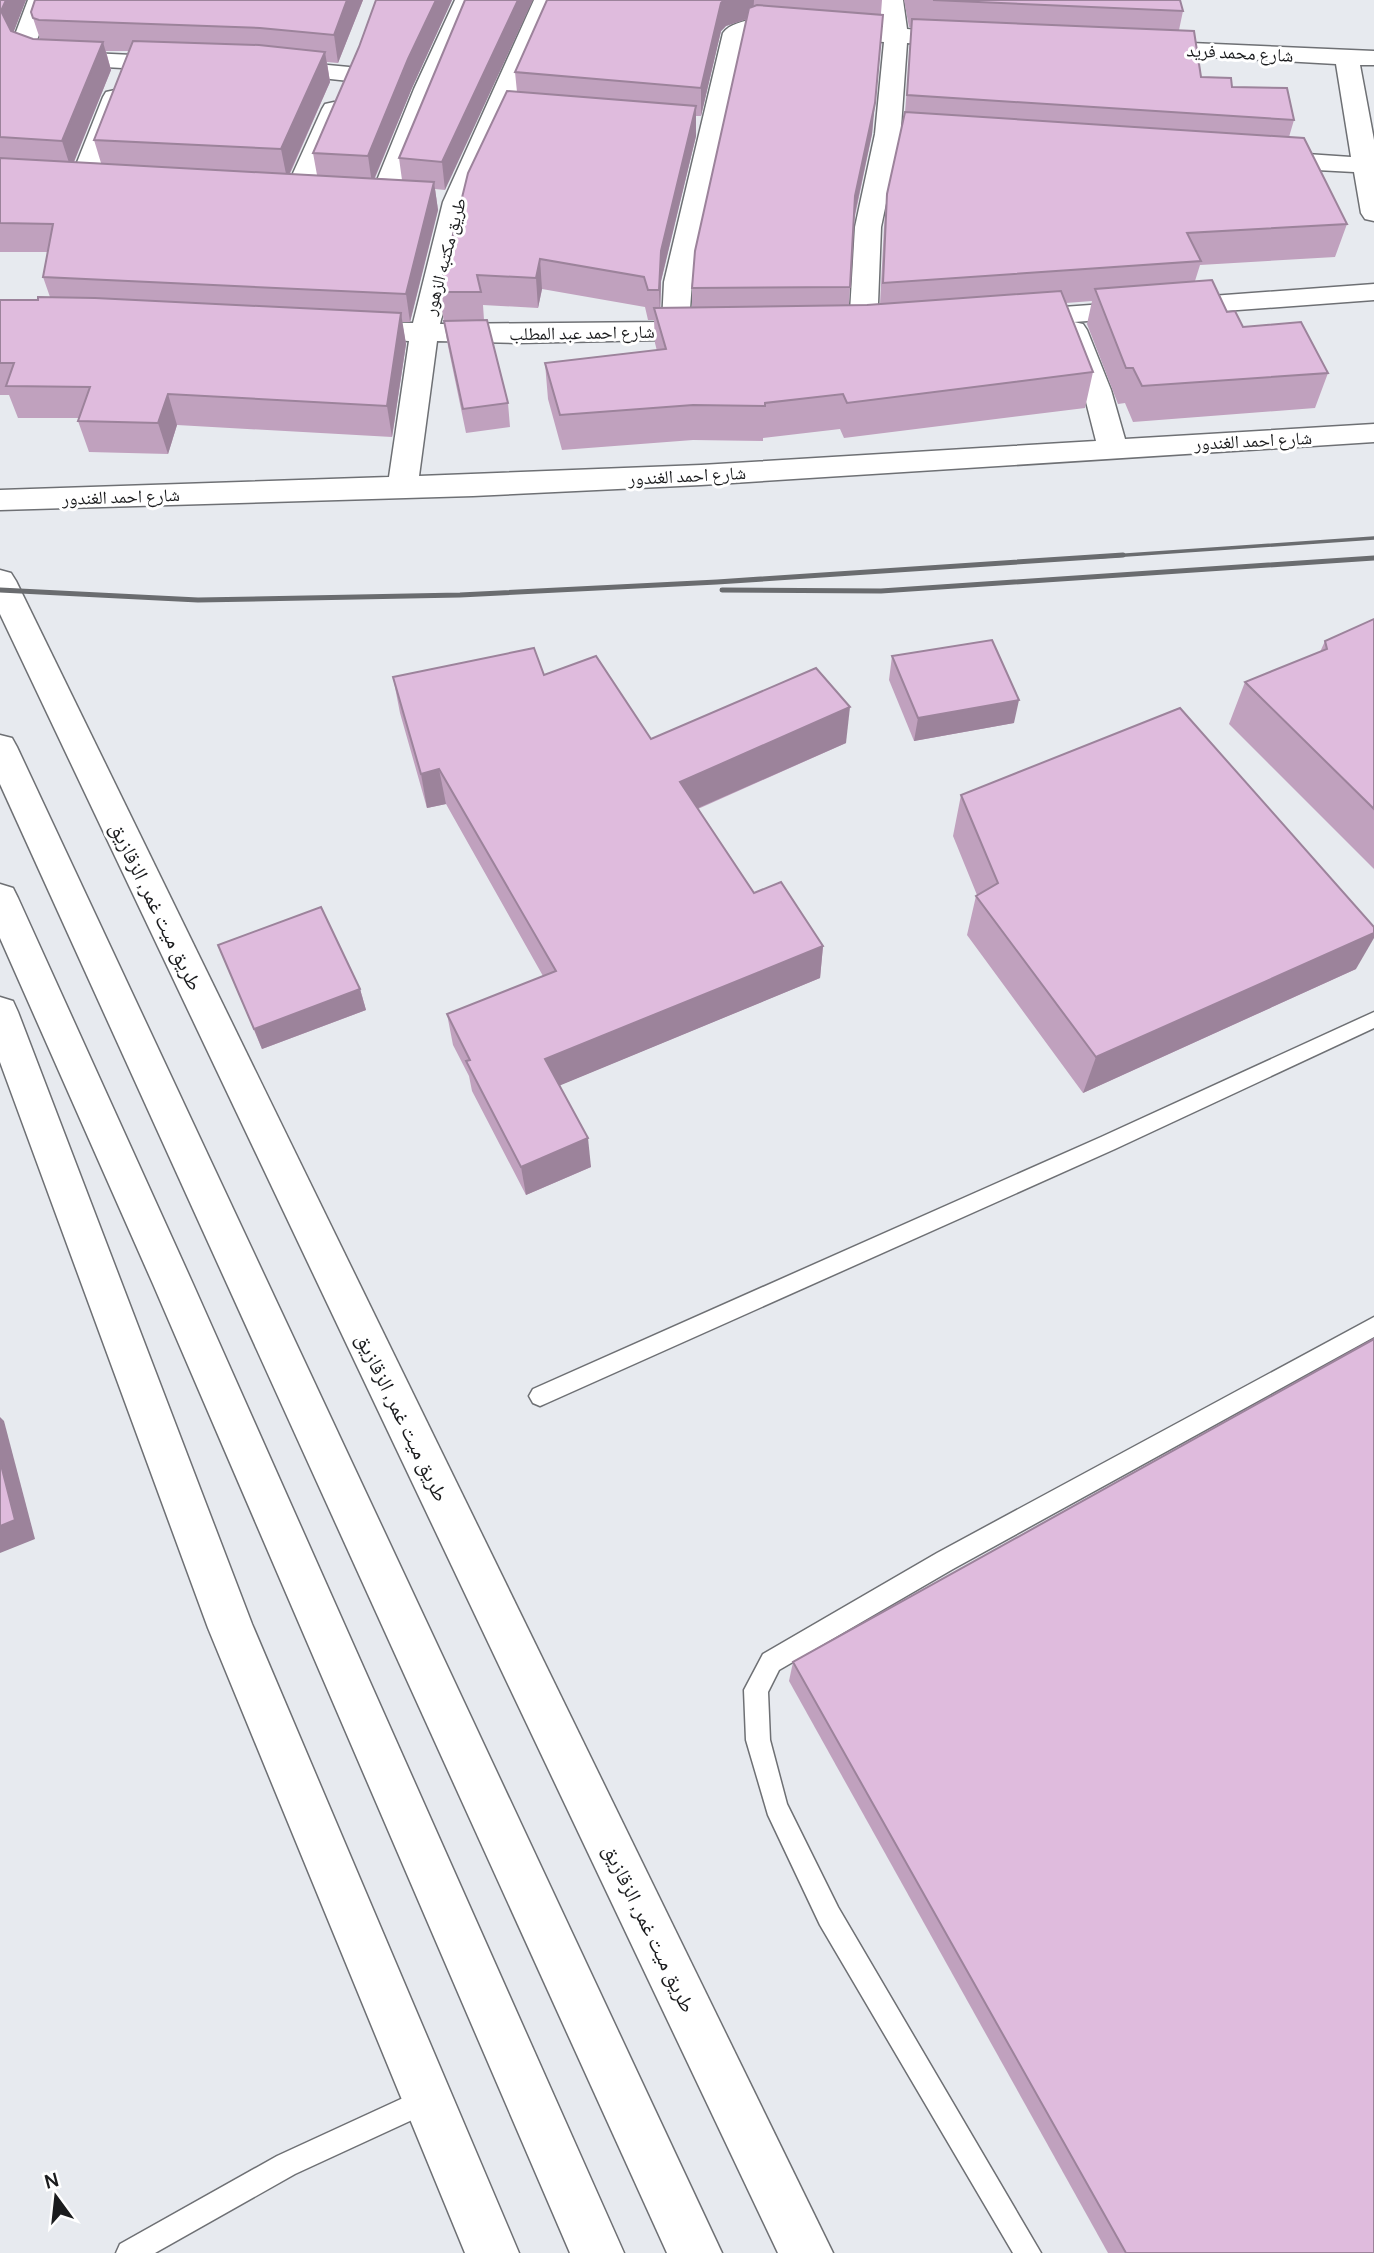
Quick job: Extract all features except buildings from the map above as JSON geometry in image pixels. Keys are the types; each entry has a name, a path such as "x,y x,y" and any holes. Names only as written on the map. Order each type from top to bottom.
{"main road":[{"path":"40,0 25,40 30,52 41,58 204,65"},
{"path":"408,198 426,89 467,0"},
{"name":"طريق مكتبه الزهور","path":"403,486 424,334 408,198 499,110 546,0"},
{"path":"863,328 868,227 888,134 896,37 891,0"},
{"path":"676,330 678,282 700,127 737,22 754,26 896,37 991,41"},
{"name":"شارع محمد فريد","path":"1128,47 1374,58"},
{"path":"271,190 310,192 359,49"},
{"path":"1347,57 1374,213"},
{"path":"83,180 129,62"},
{"path":"253,66 349,74"},
{"path":"499,110 527,112"},
{"path":"888,134 970,139"},
{"path":"1242,157 1366,165"},
{"path":"55,179 110,181"},
{"path":"998,319 1374,292"},
{"path":"1066,314 1097,390 1112,447"},
{"name":"شارع احمد عبد المطلب","path":"332,330 424,334 729,330"},
{"name":"شارع احمد الغندور","path":"0,500 473,486 701,475 1112,447 1374,433"},
{"name":"طريق ميت غمر, الزقازيق","path":"0,581 807,2253"},
{"path":"0,747 695,2253"},
{"path":"0,898 184,1309 597,2253"},
{"path":"0,1012 231,1628 492,2253"}],"lane":[{"path":"540,1395 1108,1143 1374,1020"},
{"path":"1028,2253 830,1916 776,1807 758,1740 757,1690 771,1662 794,1648 1017,1520 1374,1326"},
{"path":"129,2253 286,2165 427,2100"}],"railway":[{"path":"1097,557 1374,538"},
{"path":"0,590 198,600 460,595 717,582 1123,555"},
{"path":"722,590 881,591 1374,558"}]}
